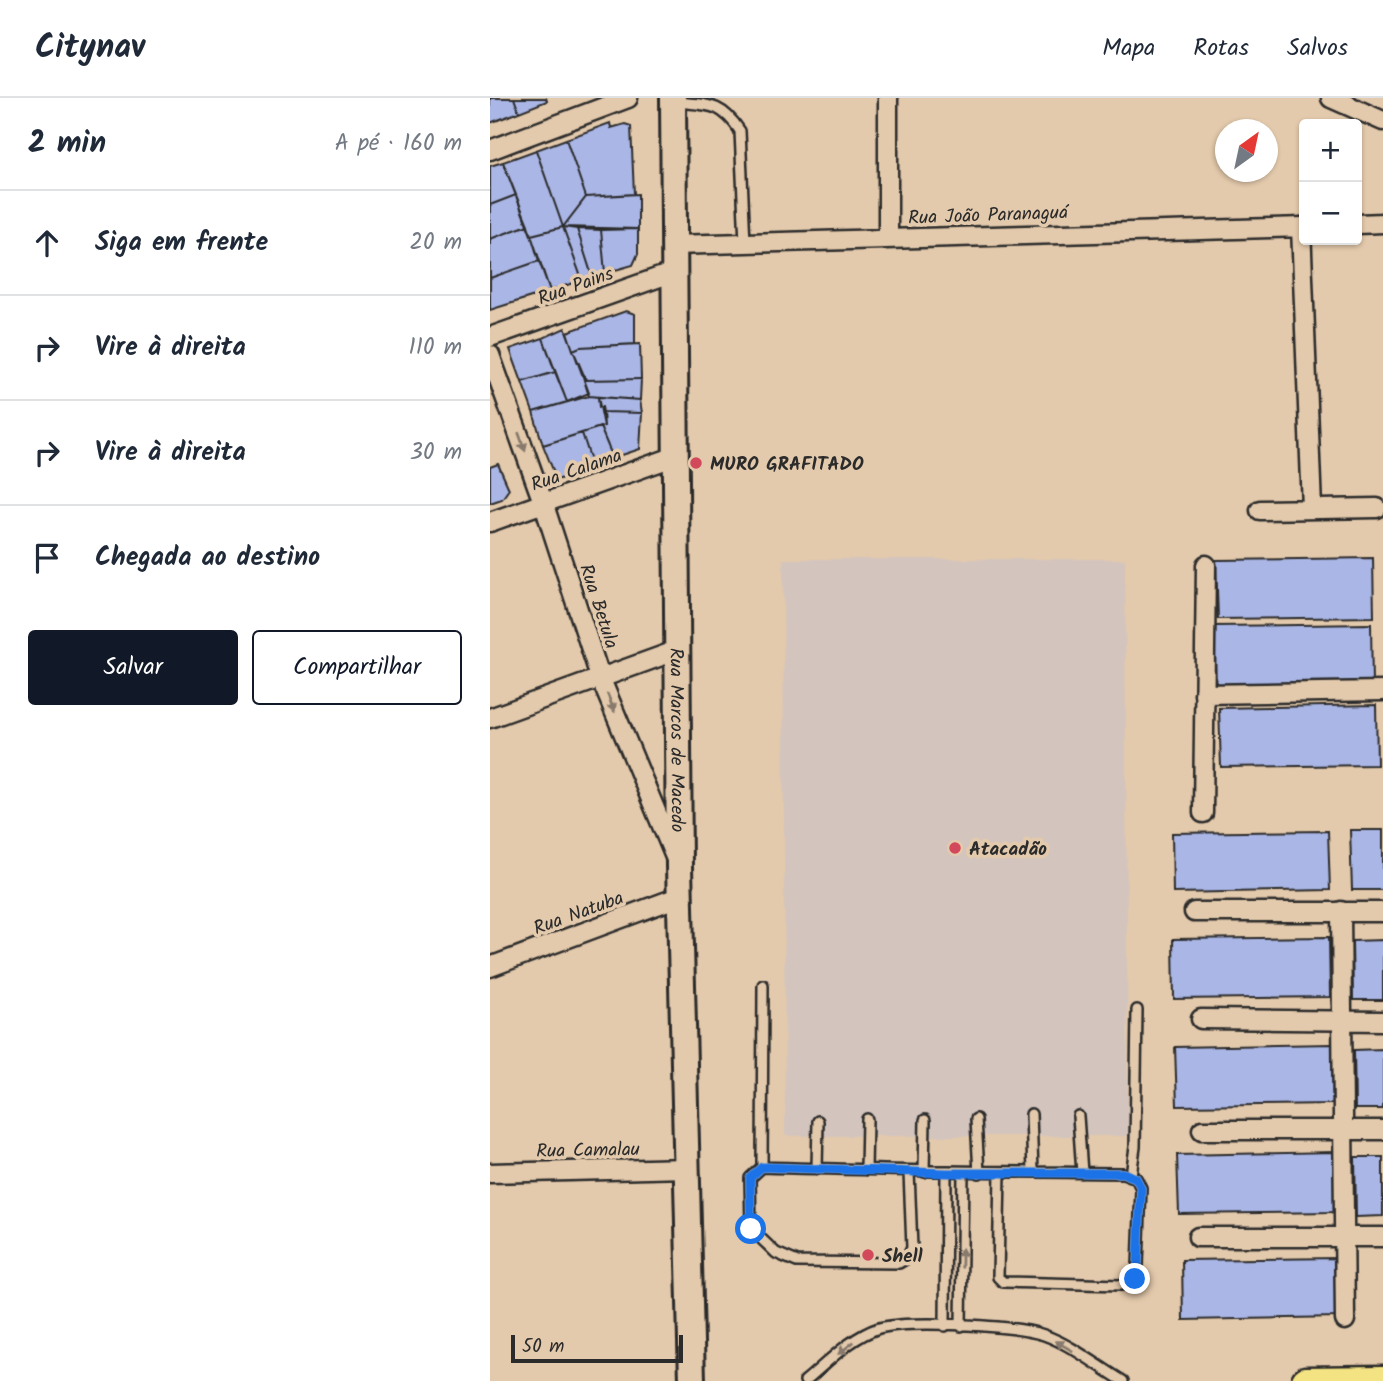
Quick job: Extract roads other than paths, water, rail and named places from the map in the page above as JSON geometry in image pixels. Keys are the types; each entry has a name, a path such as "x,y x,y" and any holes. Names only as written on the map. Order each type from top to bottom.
{"main road":[{"name":"Rua Marcos de Macedo","path":"673,100 679,867 692,1381"},
{"path":"1306,1381 1383,1380"}],"street":[{"path":"490,150 628,98"},
{"path":"888,98 888,238"},
{"path":"1331,98 1383,121"},
{"path":"1362,224 1383,223"},
{"name":"Rua João Paranaguá","path":"673,245 1299,227"},
{"path":"1304,245 1312,509"},
{"name":"Rua Pains","path":"490,337 674,272"},
{"name":"Rua Betula","path":"490,355 544,502 600,677 679,867"},
{"name":"Rua Calama","path":"490,522 676,456"},
{"path":"1260,510 1377,508"},
{"path":"1203,813 1206,565"},
{"path":"490,718 678,650"},
{"path":"1204,694 1383,691"},
{"name":"Rua Natuba","path":"490,967 681,896"},
{"path":"1341,911 1345,1320"},
{"path":"1194,912 1383,912"},
{"path":"1202,1019 1383,1021"},
{"path":"1202,1130 1383,1130"},
{"name":"Rua Camalau","path":"490,1173 687,1168"},
{"path":"1198,1237 1383,1237"}],"lane":[{"path":"673,100 715,105 733,119 740,131 745,243"},
{"path":"762,1167 763,985"},
{"path":"1000,1172 998,1278 1010,1284 1131,1283 1138,1266 1141,1188 1131,1175 1135,1147 1137,1010"},
{"path":"1031,1114 1033,1172"},
{"path":"1078,1116 1083,1173"},
{"path":"866,1170 867,1119"},
{"path":"976,1119 979,1172"},
{"path":"924,1172 925,1120"},
{"path":"817,1169 818,1121"},
{"path":"909,1172 912,1248 907,1258 899,1263 797,1262 776,1253 751,1229 750,1178 762,1167 1131,1175"},
{"path":"945,1326 946,1173"},
{"path":"961,1326 963,1173"},
{"path":"805,1381 860,1337 879,1328 961,1326 1029,1331 1044,1335 1123,1381"}],"place":[{"name":"MURO GRAFITADO","path":"696,463"},
{"name":"Atacadão","path":"955,848"},
{"name":"Shell","path":"868,1255"}]}
